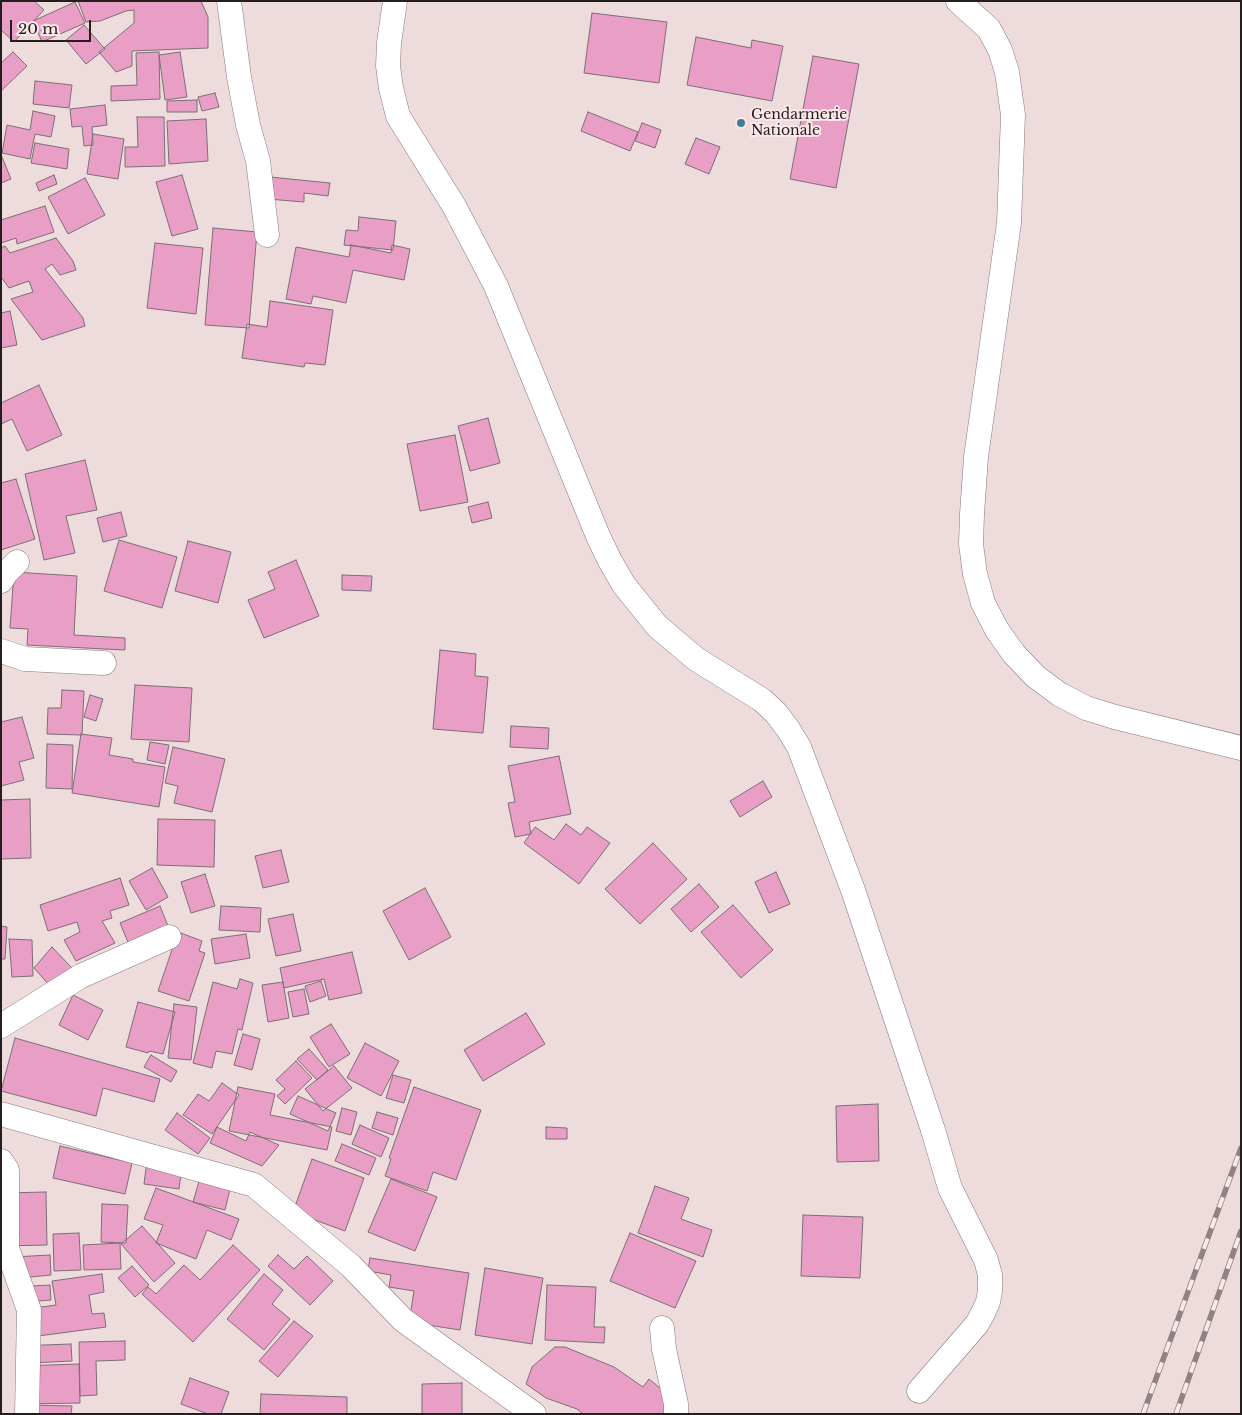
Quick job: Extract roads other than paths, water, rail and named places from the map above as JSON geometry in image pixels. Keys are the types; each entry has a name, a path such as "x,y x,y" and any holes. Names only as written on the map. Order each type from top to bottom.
{"street":[{"path":"229,1 239,77 248,126 258,161 267,235"},
{"path":"395,1 388,66 398,116 454,206 496,286 598,536 610,561 624,585 657,626 696,659 762,700 776,713 788,729 798,747 853,890 933,1130 950,1188 986,1260 990,1275 990,1290 983,1314 977,1324 919,1391"},
{"path":"958,1 989,29 1000,50 1007,72 1013,115 1009,223 976,457 972,514 971,544 975,574 983,603 997,630 1014,654 1035,676 1059,694 1086,708 1115,717 1241,748"},
{"path":"1,581 16,562"},
{"path":"1,651 24,658 104,663"},
{"path":"1,1026 81,976 170,936"},
{"path":"1,1114 254,1185 351,1266 403,1320 534,1414"},
{"path":"1,1161 7,1170 7,1248 28,1310 27,1414"},
{"path":"662,1328 664,1349 676,1404 676,1414"}],"railway":[{"path":"1143,1414 1241,1148"},
{"path":"1176,1414 1241,1231"}],"place":[{"name":"Gendarmerie Nationale","path":"741,123"}]}
